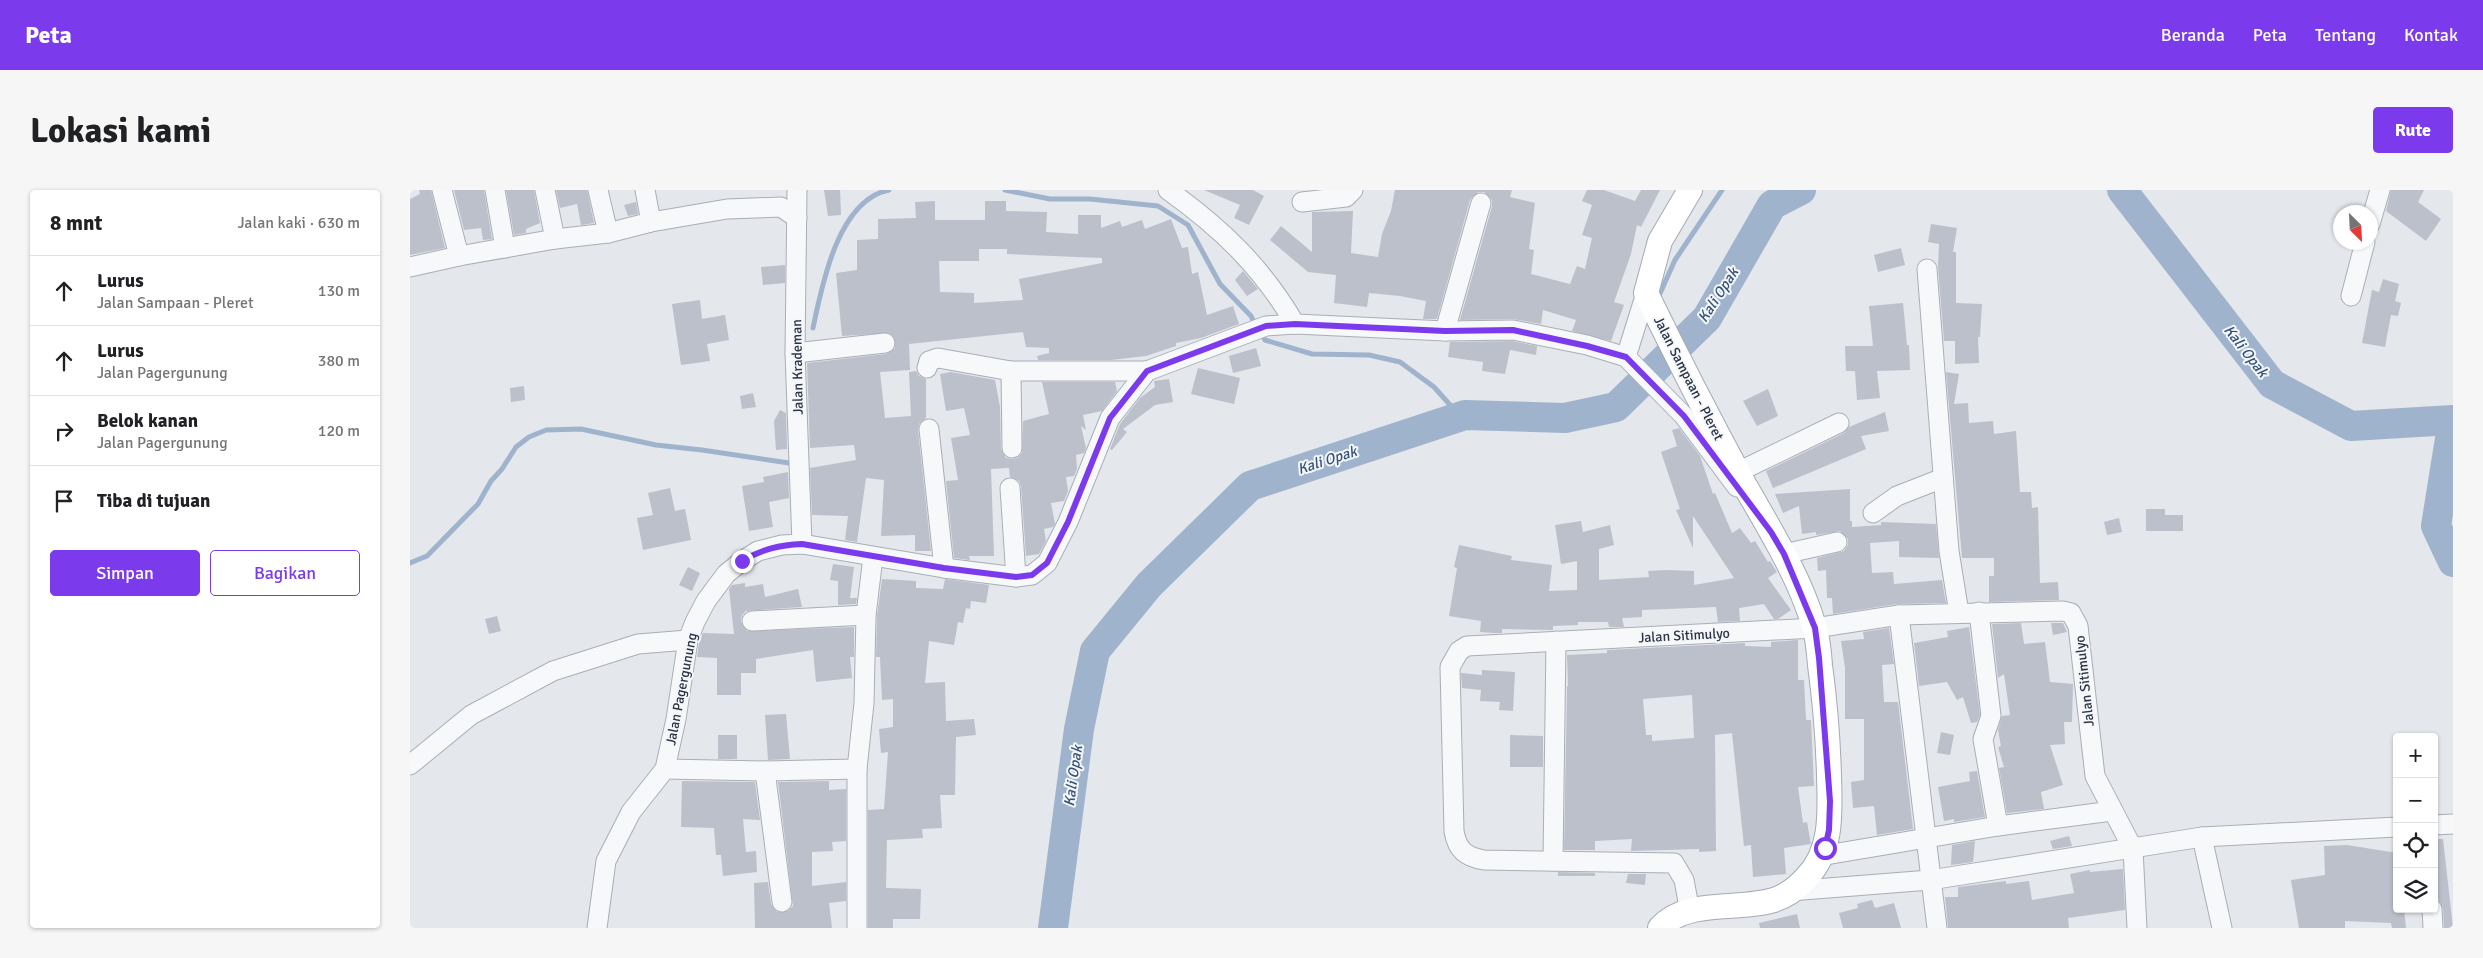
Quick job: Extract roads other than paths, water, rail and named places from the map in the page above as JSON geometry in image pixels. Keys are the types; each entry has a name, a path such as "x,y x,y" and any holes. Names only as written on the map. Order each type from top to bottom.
{"main road":[{"path":"1646,293 1660,242 1690,190"},
{"name":"Jalan Sampaan - Pleret","path":"1646,293 1656,314 1692,409 1738,472 1784,554 1815,628 1822,682 1830,801 1829,830 1825,848 1808,877 1790,891 1772,900 1681,914 1660,928"}],"street":[{"path":"442,190 459,256"},
{"path":"495,190 504,248"},
{"path":"545,190 555,239"},
{"path":"598,190 608,233"},
{"path":"645,190 651,222"},
{"name":"Jalan Krademan","path":"797,190 795,353 802,544"},
{"path":"1168,190 1241,249 1280,298 1295,324"},
{"path":"1302,202 1346,197 1354,190"},
{"path":"2376,205 2380,190"},
{"path":"1445,331 1481,203"},
{"path":"410,267 459,256 555,239 608,233 651,222 727,210 781,207 797,218"},
{"path":"2351,296 2364,250"},
{"path":"1927,269 1949,551 1959,612"},
{"path":"1631,363 1646,293"},
{"name":"Jalan Pagergunung","path":"597,928 606,861 630,812 664,768 676,719 688,640 706,601 726,574 758,552 782,545 802,544 944,568 1016,577 1032,575 1047,563 1068,522 1110,418 1147,371 1196,350 1258,329 1295,324 1445,331 1513,330 1587,346 1631,363 1692,409 1771,532"},
{"path":"795,353 885,343"},
{"path":"927,368 929,361 938,358 1011,371 1147,371"},
{"path":"1011,371 1012,448"},
{"path":"1738,472 1839,423"},
{"path":"930,429 944,568"},
{"path":"1873,513 1897,496 1944,478"},
{"path":"1010,488 1016,577"},
{"path":"1784,554 1837,542"},
{"path":"857,928 857,768 864,703 866,615 873,557"},
{"name":"Jalan Sitimulyo","path":"1553,861 1484,860 1465,854 1456,841 1451,770 1450,667 1459,651 1467,646 1815,628 1899,615 2063,610 2071,613 2076,619 2095,776 2123,831"},
{"path":"1979,612 1991,716 1983,739 1998,826"},
{"path":"752,621 866,615"},
{"path":"1899,615 1937,928"},
{"path":"410,766 471,715 553,671 638,644 688,640"},
{"path":"1556,641 1553,861 1674,863 1684,880 1690,912"},
{"path":"664,768 764,771 857,768"},
{"path":"764,771 782,902"},
{"path":"2438,825 2453,824"},
{"path":"1820,856 1998,826 2123,831 2202,837 2393,827"},
{"path":"1790,891 1930,880 2123,831"},
{"path":"2123,831 2137,928"},
{"path":"2202,837 2222,928"},
{"path":"2432,913 2433,928"}],"waterway":[{"path":"813,328 828,268 835,247 845,227 857,210 871,197 889,190"},
{"path":"1005,190 1050,199 1090,199 1158,206 1188,225 1220,284 1251,316 1256,326"},
{"path":"1657,300 1675,260 1722,190"},
{"name":"Kali Opak","path":"1053,928 1079,729 1095,651 1149,585 1250,486 1465,415 1565,418 1616,407 1707,318 1772,205 1801,190"},
{"name":"Kali Opak","path":"2122,190 2272,384 2351,426 2453,420"},
{"path":"1261,333 1265,340 1312,354 1369,355 1400,362 1434,387 1460,416"},
{"path":"2453,420 2436,526 2453,562"},
{"path":"410,563 427,556 478,504 491,481 502,469 516,447 529,437 546,430 581,429 656,445 789,463"}]}
